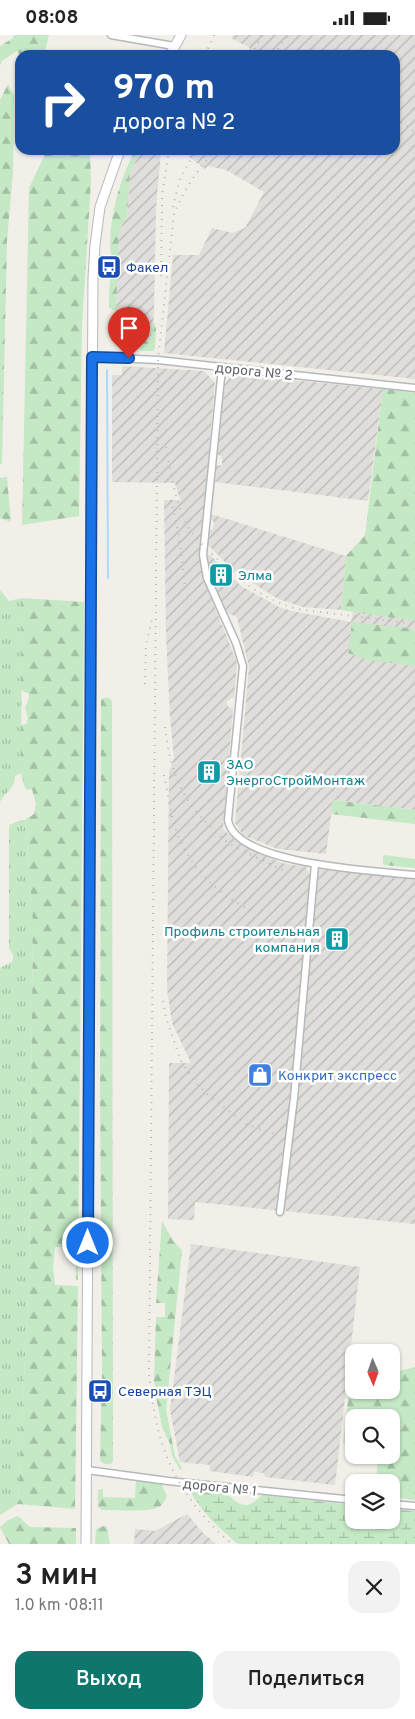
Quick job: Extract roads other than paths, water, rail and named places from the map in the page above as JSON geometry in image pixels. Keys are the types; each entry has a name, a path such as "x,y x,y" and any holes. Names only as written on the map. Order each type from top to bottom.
{"main road":[{"path":"172,50 181,35"},
{"path":"86,1544 94,258 100,207 118,155"}],"street":[{"path":"112,35 174,46"},
{"name":"дорога № 2","path":"92,357 158,360 415,388"},
{"path":"222,368 204,555 207,578 236,643 243,666 228,819 229,827 241,839 278,856 315,864 415,875"},
{"path":"280,1212 294,1098 315,864"},
{"name":"дорога № 1","path":"87,1470 180,1483 345,1499"},
{"path":"400,1505 415,1507"}],"waterway":[{"path":"107,370 108,578"}],"railway":[{"path":"207,50 214,35"},
{"path":"254,50 262,35"},
{"path":"278,50 288,35"},
{"path":"400,122 415,132"},
{"path":"161,276 162,196 168,155"},
{"path":"173,207 180,178 194,155"},
{"path":"211,155 192,180 174,214 158,360 149,1374 158,1428 168,1460 182,1487 200,1512 232,1544"},
{"path":"166,447 175,494 187,526 211,553 250,587 284,605 297,609 415,624"},
{"path":"171,500 179,536 185,586"},
{"path":"145,684 146,645 152,619"},
{"path":"165,727 173,769 183,793 199,815 230,844 285,871"},
{"path":"164,775 176,831 191,860 212,884 237,903 251,910"},
{"path":"163,1001 166,1018 181,1061 195,1082 207,1094 246,1124 274,1134"}],"place":[{"name":"Факел","path":"109,267"},
{"name":"Элма","path":"221,575"},
{"name":"ЗАО ЭнергоСтройМонтаж","path":"209,772"},
{"name":"Профиль строительная компания","path":"337,939"},
{"name":"Конкрит экспресс","path":"260,1075"},
{"name":"Северная ТЭЦ","path":"100,1391"}]}
